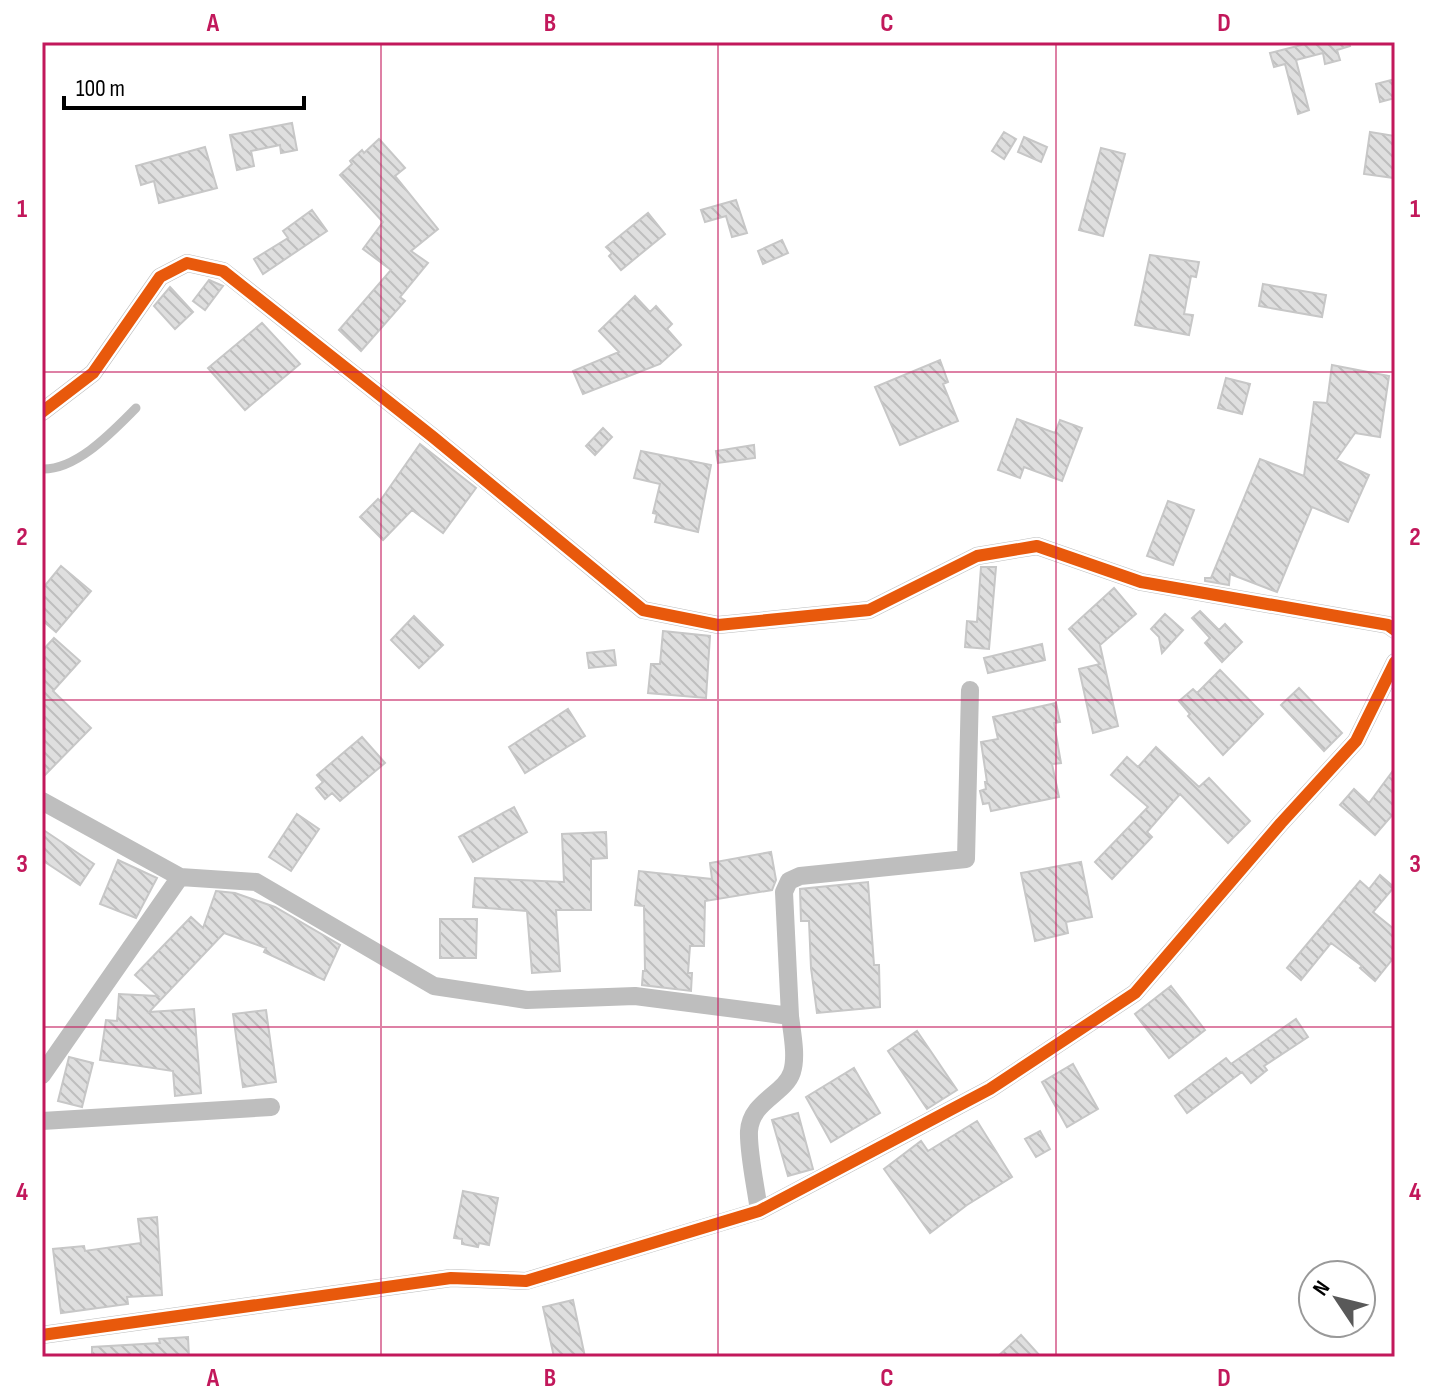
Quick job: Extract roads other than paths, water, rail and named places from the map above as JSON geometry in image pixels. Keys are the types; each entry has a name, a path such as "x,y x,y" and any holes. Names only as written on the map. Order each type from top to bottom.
{"street":[{"path":"42,412 93,373 160,277 187,263 223,271 433,437 643,610 718,625 869,610 977,556 1037,546 1141,582 1388,625 1395,630"},
{"path":"42,1335 451,1278 526,1281 759,1211 990,1089 1135,993 1356,741 1395,662"},
{"path":"759,1211 749,1130 764,1101 792,1073 784,892 789,881 800,876 966,859 970,690"},
{"path":"42,801 180,877 256,882 434,986 527,1000 635,996 790,1016"},
{"path":"42,1075 180,877"},
{"path":"42,1121 271,1107"}],"lane":[{"path":"42,469 53,469 99,444 136,408"}]}
